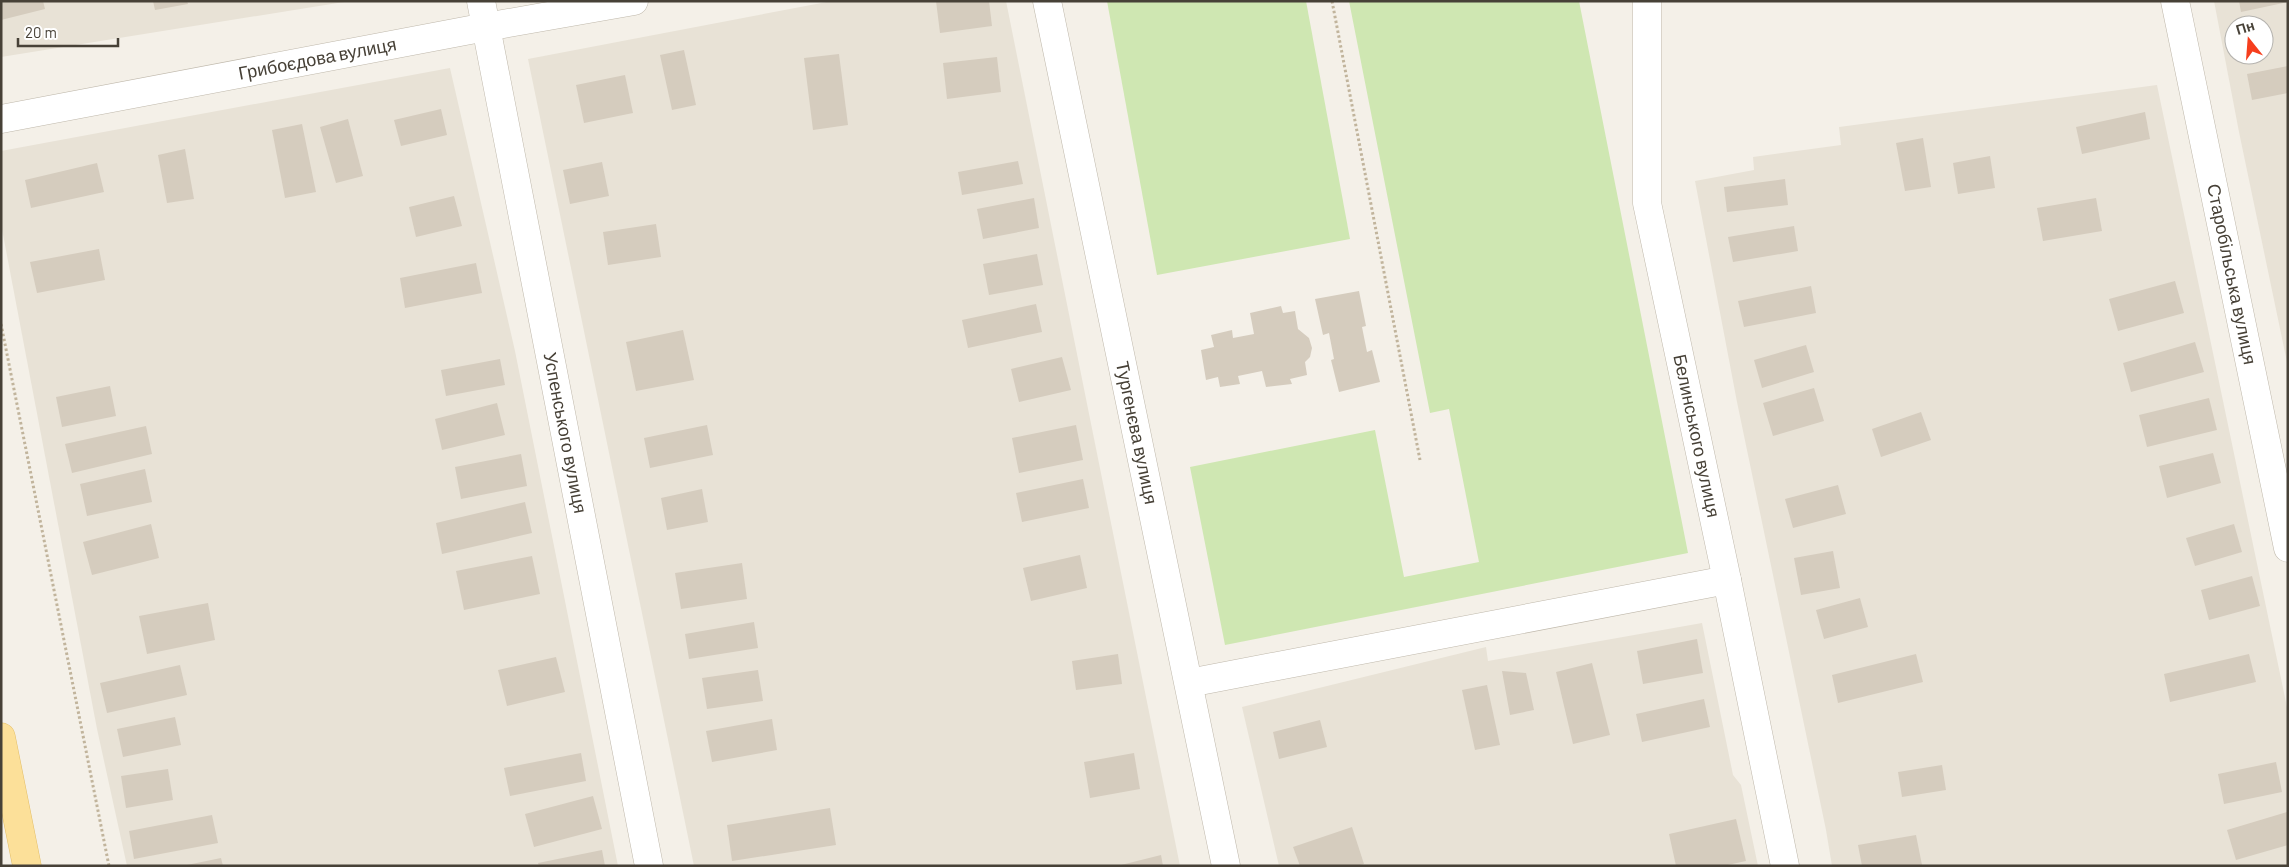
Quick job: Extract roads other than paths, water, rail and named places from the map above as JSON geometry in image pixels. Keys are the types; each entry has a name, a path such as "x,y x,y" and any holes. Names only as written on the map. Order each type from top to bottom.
{"main road":[{"path":"1,737 27,866"}],"street":[{"name":"Грибоєдова вулиця","path":"1,119 484,14 634,1"},
{"name":"Тургенєва вулиця","path":"1047,1 1226,866"},
{"name":"Белинського вулиця","path":"1647,1 1647,203 1785,866"},
{"name":"Старобільська вулиця","path":"2175,1 2288,548"},
{"name":"Успенського вулиця","path":"484,14 649,866"},
{"path":"1189,683 1727,580"}]}
